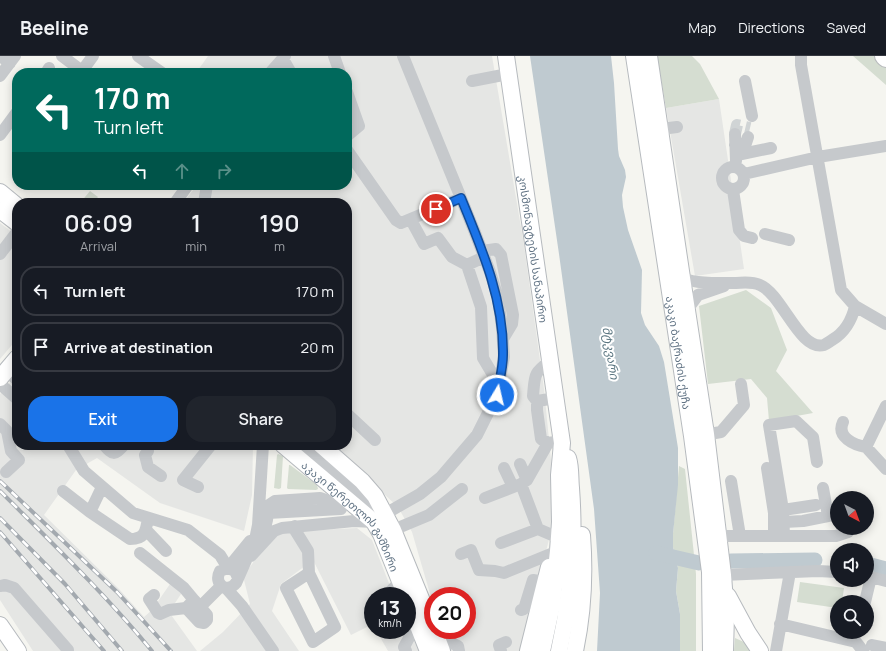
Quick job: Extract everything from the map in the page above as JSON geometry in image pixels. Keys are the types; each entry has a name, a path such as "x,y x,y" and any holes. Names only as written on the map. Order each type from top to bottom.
{"main road":[{"name":"კოსმონავტების სანაპირო","path":"506,56 556,398 560,522 568,550 566,618 559,651"},
{"name":"აკაკი ბაქრაძის ქუჩა","path":"634,56 699,435 719,536 726,615 725,646"},
{"name":"აკაკი ბაქრაძის ქუჩა","path":"649,56 687,310 710,572 711,651"},
{"path":"0,192 12,202"},
{"path":"0,210 12,220"},
{"path":"6,378 12,367"},
{"name":"კოსმონავტების სანაპირო","path":"542,651 552,605 568,550 581,528 577,493 569,460 558,442"},
{"name":"აკაკი წერეთლის გამზირი","path":"290,450 357,500 393,530 437,640"},
{"name":"აკაკი წერეთლის გამზირი","path":"326,450 366,484 375,496 380,518 381,534 403,587"},
{"path":"528,651 544,582 551,562 568,550 582,604 580,627 575,651"},
{"path":"724,582 748,633 760,651"},
{"path":"711,607 714,611 726,615 736,622 748,633"},
{"name":"აკაკი წერეთლის გამზირი","path":"416,622 437,640"},
{"path":"0,625 18,651"},
{"path":"725,646 729,634 732,632 737,631 748,633"}],"street":[{"path":"62,56 77,68"},
{"path":"85,68 93,56"},
{"path":"138,56 155,68"},
{"path":"334,56 338,68"},
{"path":"403,56 483,254"},
{"path":"801,56 801,69 841,290 855,306 886,324"},
{"path":"274,68 284,57 289,68"},
{"path":"0,76 8,58"},
{"path":"472,81 508,74"},
{"path":"745,81 752,116"},
{"path":"352,105 360,126 352,132"},
{"path":"0,135 12,119"},
{"path":"661,129 677,127"},
{"path":"736,145 746,143 748,137"},
{"path":"736,145 740,171 744,181 743,185 733,190 725,187 722,179 723,173 727,169 740,171 886,146"},
{"path":"736,145 770,148"},
{"path":"352,157 396,220 401,223 461,198"},
{"path":"733,190 740,230 744,236 752,238"},
{"path":"411,220 424,244 438,238 452,257 467,266 481,307 484,358 499,385"},
{"path":"764,234 789,240"},
{"path":"0,254 12,238"},
{"path":"154,595 149,600 160,614 169,610 193,605 230,584 246,561 278,529 380,518 420,494 450,468 477,435 497,395 504,357 503,338 512,324 513,314 500,255 496,249 483,254 467,266"},
{"path":"682,278 697,282 751,282 758,284 769,290 775,296 803,337 809,343 815,345 824,345 838,336 853,317 855,306"},
{"path":"687,310 698,295 735,283"},
{"path":"538,401 533,396 534,377 538,370 550,360"},
{"path":"6,378 12,389"},
{"path":"699,435 721,432 744,405 741,384"},
{"path":"538,401 556,398"},
{"path":"538,401 537,410 541,439 558,442"},
{"path":"866,447 886,406"},
{"path":"352,419 374,440"},
{"path":"786,514 769,425 796,421 813,437 817,462"},
{"path":"843,422 840,428 844,437 856,445 866,447 886,469"},
{"path":"0,424 8,431 11,451 19,460 6,472"},
{"path":"485,498 520,484 558,442"},
{"path":"71,450 84,471 147,524 166,551"},
{"path":"109,450 115,453 120,450"},
{"path":"147,450 145,455 148,467 161,476"},
{"path":"198,487 183,480 207,450"},
{"path":"246,561 255,540 257,529 263,450"},
{"path":"259,547 265,531 269,505 275,501 320,498 326,500 336,509 357,500 306,450"},
{"path":"779,536 786,514 780,450"},
{"path":"520,464 520,484 538,529 568,550"},
{"path":"504,468 520,484"},
{"path":"767,468 779,536"},
{"path":"731,481 740,536"},
{"path":"90,512 102,487"},
{"path":"786,514 804,521 828,516 823,488"},
{"path":"393,530 420,520 462,489"},
{"path":"63,491 90,512 130,539 137,539 142,536 147,524"},
{"path":"786,514 816,505"},
{"path":"429,514 436,514 452,508"},
{"path":"147,524 188,530 220,555 228,568 235,571 230,584"},
{"path":"295,526 295,530 308,551 310,573 335,627 313,642 286,588 310,573"},
{"path":"257,529 248,544 228,568 220,571 217,579 230,584 242,606 273,651"},
{"path":"501,543 538,529"},
{"path":"719,536 839,535"},
{"path":"461,554 471,550 479,570 504,573 568,550"},
{"path":"140,553 184,588 193,605"},
{"path":"776,651 790,572"},
{"path":"724,582 790,572 830,572"},
{"path":"874,578 886,581"},
{"path":"521,610 524,609 533,580 544,582"},
{"path":"394,587 400,581"},
{"path":"0,586 5,585 14,588 68,650"},
{"path":"780,624 856,642 868,648 886,648"},
{"path":"406,651 404,647 407,639"},
{"path":"437,640 458,646 459,651"}],"shaded area":[{"path":"208,56 492,56 524,245 544,389 554,490 552,528 520,651 451,651 446,639 476,639 476,587 428,587 412,532 398,507 368,479 332,450 352,450 352,198 187,198 193,190 352,190 352,68 200,68"},
{"path":"657,56 692,56 700,64 719,99 666,108"},
{"path":"853,56 876,56 886,65 886,85"},
{"path":"719,99 744,269 695,276 666,108"},
{"path":"90,191 98,197 97,198 84,198"},
{"path":"0,223 12,232 12,345 0,359"},
{"path":"746,290 771,308 787,350 776,371 813,413 769,421 767,398 751,379 708,384 699,306"},
{"path":"12,381 12,450 253,450 252,495 244,531 160,503 97,458 76,470 44,515 119,589 144,617 152,610 170,584 183,591 169,612 197,651 33,651 0,600 0,394"},
{"path":"278,454 283,456 281,488 279,489 274,488"},
{"path":"289,465 317,485 318,489 288,489"},
{"path":"679,466 685,469 696,574 696,651 680,651 680,614 676,591 678,568 673,547"},
{"path":"357,528 372,540 390,587 364,587 364,628 351,635 313,560 281,584 272,611 299,651 200,651 223,632 250,604 243,576 276,532"},
{"path":"800,582 844,588 843,595 830,595 830,607 797,602"},
{"path":"416,635 423,651 388,651 381,639 416,639"},
{"path":"735,638 744,642 751,651 734,651"}],"water":[{"name":"მტკვარი","path":"530,56 611,56 618,149 626,177 622,195 623,207 628,230 642,270 641,313 645,325 659,346 664,362 678,448 678,485 673,547 678,568 676,591 680,614 680,651 597,651 600,593 594,509"}],"waterway":[{"path":"656,553 699,563"},
{"path":"731,561 815,560"},
{"path":"874,566 886,569"}],"tunnel":[{"path":"735,134 737,125 750,128"}],"railway":[{"path":"0,481 117,592 171,651"},
{"path":"0,491 59,549 152,651"},
{"path":"0,518 65,584 122,651"},
{"path":"0,532 104,651"}],"route":[{"path":"436,209 461,198 490,272 498,298 504,357 497,395"}]}
